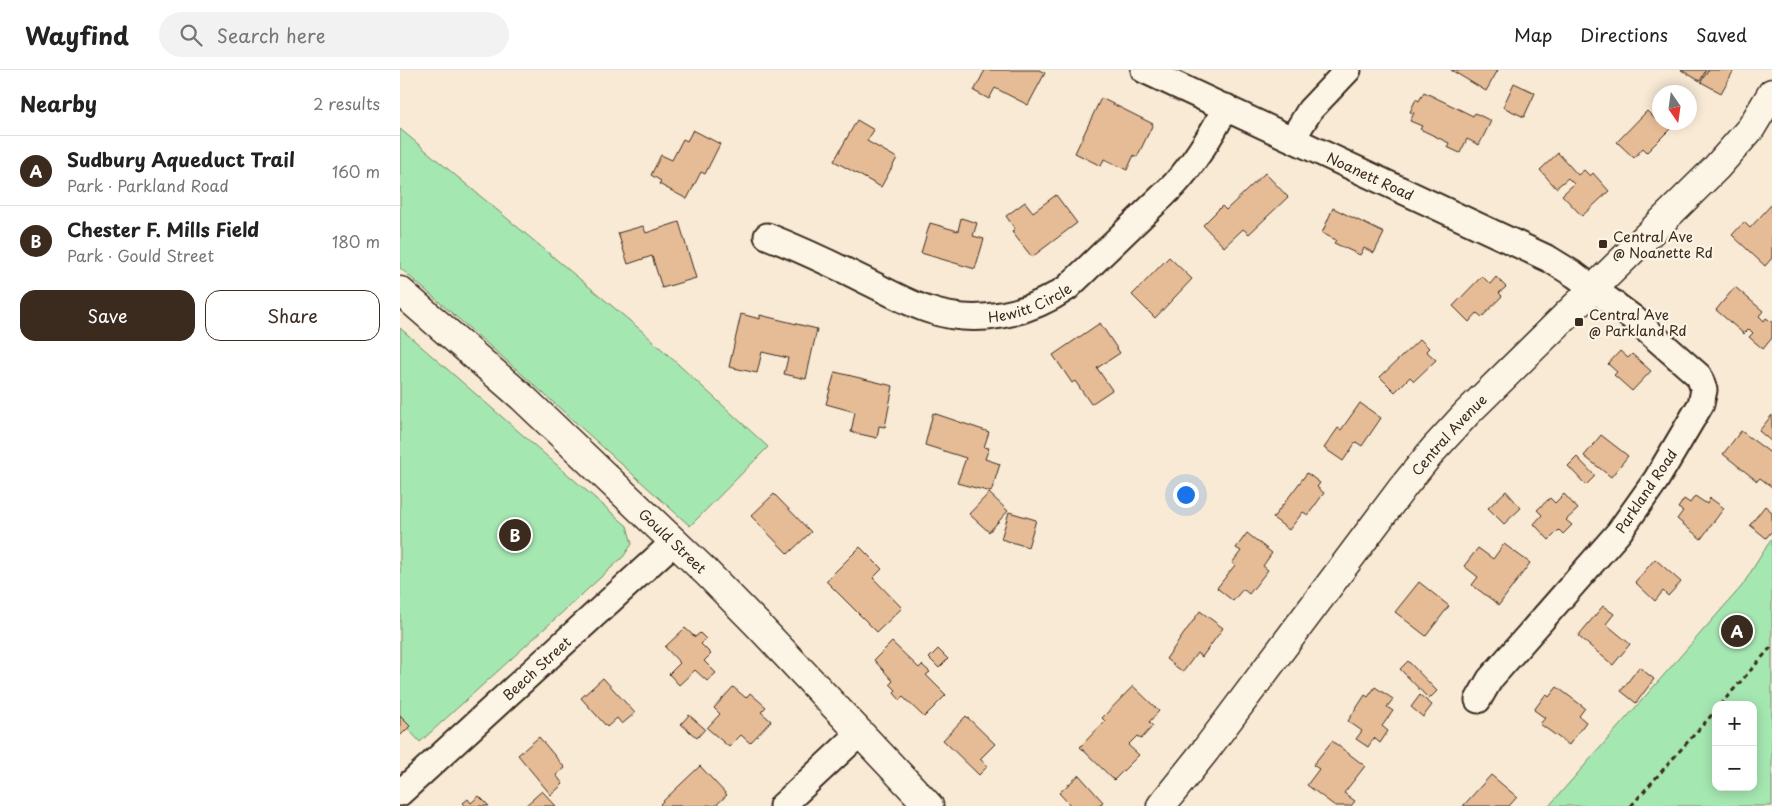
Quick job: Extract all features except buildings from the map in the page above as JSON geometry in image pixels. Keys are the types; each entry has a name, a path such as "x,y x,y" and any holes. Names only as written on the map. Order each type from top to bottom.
{"main road":[{"name":"Central Avenue","path":"1161,806 1205,751 1419,467 1467,413 1716,168 1751,128 1772,94"},
{"name":"Gould Street","path":"400,291 529,404 674,542 733,600 929,806"}],"street":[{"name":"Noanett Road","path":"1144,70 1549,259 1593,289"},
{"path":"1293,138 1310,110 1348,70"},
{"name":"Hewitt Circle","path":"767,236 821,259 912,304 946,315 978,318 1026,309 1055,296 1067,288 1174,185 1204,148 1226,107"},
{"name":"Parkland Road","path":"1478,700 1490,679 1604,550 1632,514 1656,480 1703,398 1702,384 1694,370 1633,318 1593,289"},
{"name":"Beech Street","path":"400,794 674,542"},
{"path":"782,806 860,733"}],"path":[{"path":"1724,701 1772,646"},
{"path":"1631,806 1712,715"}],"green space":[{"path":"400,129 642,331 768,447 690,526 523,375 400,268"},
{"path":"400,328 627,526 632,544 623,557 420,742 400,720"},
{"path":"1772,538 1772,806 1549,806 1742,586"}],"place":[{"name":"Central Ave @ Noanette Rd","path":"1603,244"},
{"name":"Central Ave @ Parkland Rd","path":"1579,322"},
{"name":"Chester F. Mills Field","path":"515,535"},
{"name":"Sudbury Aqueduct Trail","path":"1737,631"}]}
